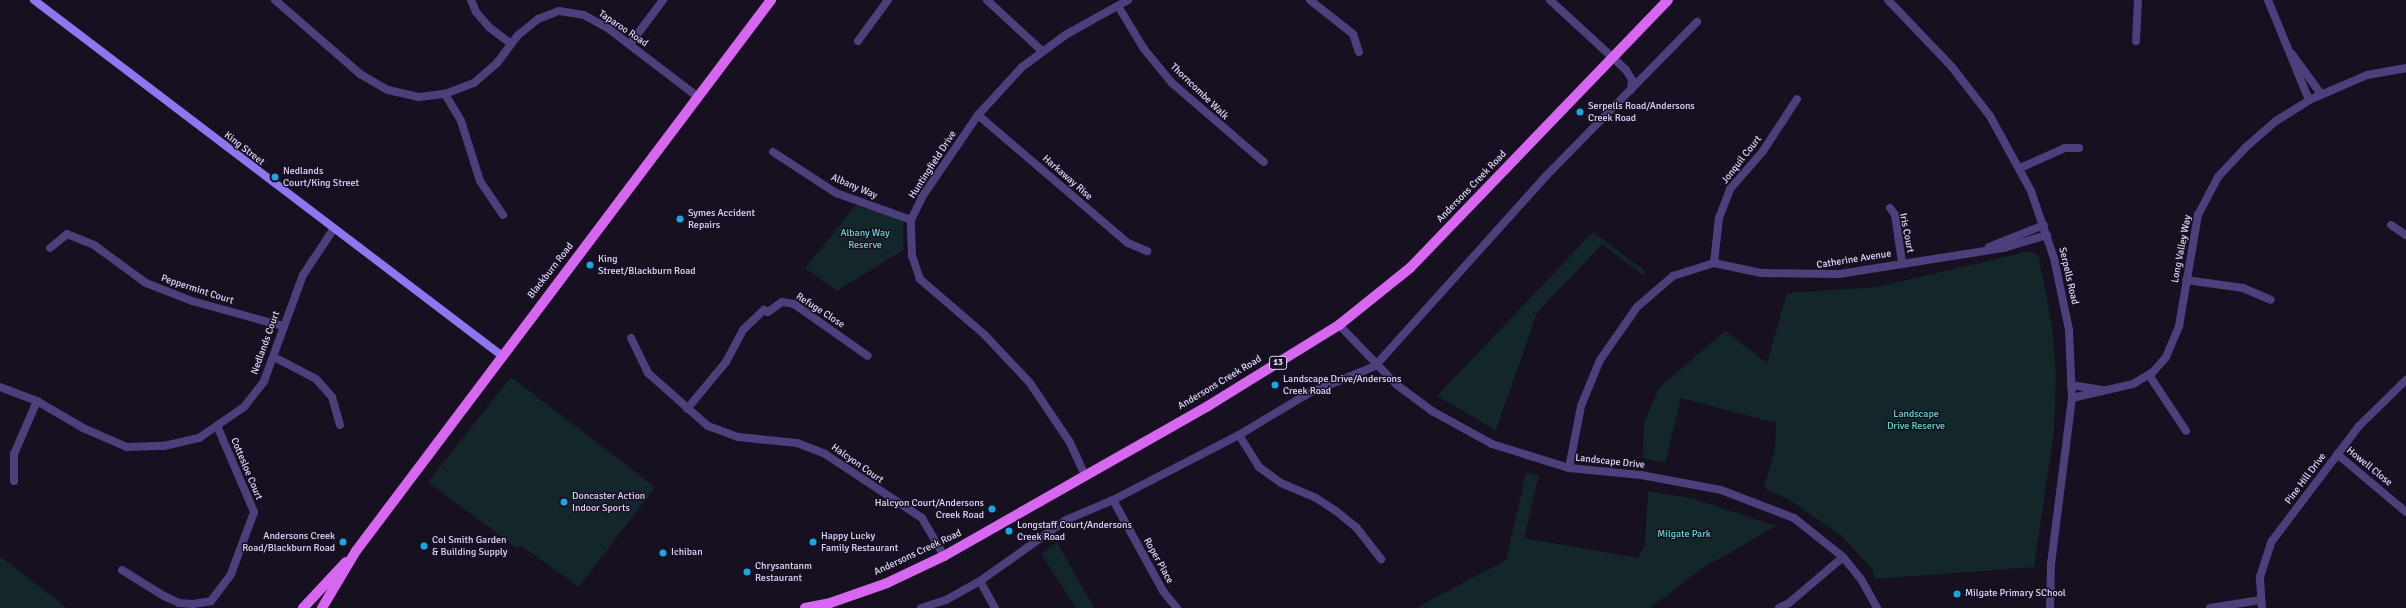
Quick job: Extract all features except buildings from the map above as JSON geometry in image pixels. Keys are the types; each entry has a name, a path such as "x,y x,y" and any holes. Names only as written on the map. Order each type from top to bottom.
{"main road":[{"name":"King Street","path":"34,0 333,230 501,355"},
{"name":"Blackburn Road","path":"322,608 351,558 501,355 771,0"},
{"name":"Andersons Creek Road","path":"805,608 830,603 888,582 944,556 1340,325 1410,268 1613,59 1668,0"},
{"name":"Blackburn Road","path":"303,608 326,581 351,558"}],"street":[{"name":"Taparoo Road","path":"276,0 289,4 360,74 388,90 419,97 445,94 474,83 497,63 511,44 538,19 558,11 584,15 630,44 698,96"},
{"path":"471,0 476,12 490,28 511,44"},
{"path":"630,44 663,0"},
{"path":"858,41 888,0"},
{"path":"987,0 1042,51"},
{"name":"Huntingfield Drive","path":"1085,475 1069,441 1030,383 986,335 920,279 912,256 911,220 922,197 978,115 1022,67 1042,51 1128,0"},
{"path":"1310,0 1353,34 1359,52"},
{"path":"1550,0 1629,74 1631,90"},
{"name":"Serpells Road","path":"1888,0 1965,82 2020,168 2047,234 2066,313 2072,398 2051,564 2050,608"},
{"path":"2136,41 2138,0"},
{"path":"2268,0 2309,100"},
{"name":"Thorncombe Walk","path":"1118,6 1144,49 1172,83 1264,162"},
{"path":"921,608 946,600 980,581 1066,520 1112,500 1239,435 1309,393 1375,366 1546,176 1697,22"},
{"path":"2289,50 2321,94"},
{"name":"Long Valley Way","path":"2072,398 2133,384 2149,375 2166,357 2174,342 2198,215 2218,176 2261,133 2309,100 2321,94 2367,76 2406,68"},
{"path":"445,94 461,121 480,181 503,215"},
{"name":"Jonquil Court","path":"1714,263 1719,218 1730,189 1763,151 1797,99"},
{"name":"Harkaway Rise","path":"978,115 1128,243 1147,251"},
{"path":"2020,168 2066,148 2080,148"},
{"name":"Albany Way","path":"773,152 836,193 911,220"},
{"name":"Iris Court","path":"1890,208 1895,215 1902,262"},
{"name":"Catherine Avenue","path":"1978,251 2044,225"},
{"path":"2391,225 2406,235"},
{"name":"Nedlands Court","path":"0,387 37,401 83,428 126,447 164,446 199,438 218,428 244,407 264,381 303,275 333,230"},
{"name":"Peppermint Court","path":"50,248 67,234 94,245 146,283 192,301 283,326"},
{"name":"Catherine Avenue","path":"1569,468 1581,406 1600,360 1637,307 1672,276 1714,263 1761,273 1817,276 1902,262 2004,248 2047,234"},
{"path":"2186,280 2243,288 2271,300"},
{"name":"Refuge Close","path":"687,408 726,362 743,330 764,310 772,310 782,302 794,304 868,356"},
{"name":"Landscape Drive","path":"1340,325 1375,366 1432,411 1492,444 1569,468 1641,475 1721,490 1794,518 1843,557 1861,579 1877,608"},
{"name":"Halcyon Court","path":"631,338 648,373 708,426 738,437 797,443 825,454 922,518 944,556"},
{"path":"274,357 316,379 332,397 340,425"},
{"path":"2149,375 2186,431"},
{"name":"Pine Hill Drive","path":"2261,604 2260,577 2268,548 2337,454 2371,413 2406,380"},
{"name":"Long Valley Way","path":"2071,385 2104,390"},
{"path":"14,481 14,454 37,401"},
{"name":"Cottesloe Court","path":"122,570 164,596 180,603 193,604 211,601 231,574 254,512 218,428"},
{"path":"1239,435 1259,467 1281,483 1316,498 1336,511 1356,527 1381,559"},
{"name":"Howell Close","path":"2337,454 2406,512"},
{"name":"Roper Place","path":"1112,500 1163,591 1177,608"},
{"path":"1779,608 1789,603 1843,557"},
{"path":"980,581 995,608"},
{"path":"2210,608 2261,604"}],"green space":[{"name":"Albany Way Reserve","path":"856,205 903,220 903,250 837,291 805,268"},
{"path":"1593,232 1646,272 1643,275 1602,244 1537,313 1496,430 1437,396"},
{"name":"Landscape Drive Reserve","path":"2030,251 2038,255 2052,326 2056,374 2054,432 2034,567 1875,579 1872,569 1842,536 1788,499 1764,488 1775,448 1776,423 1681,398 1665,463 1643,458 1644,424 1659,388 1725,331 1767,363 1787,293 1877,287"},
{"path":"511,377 655,487 579,587 520,545 517,548 428,482"},
{"name":"Milgate Park","path":"1526,473 1539,475 1524,538 1638,558 1645,544 1648,492 1692,498 1776,526 1701,569 1650,608 1416,608 1506,560"},
{"path":"1057,542 1094,608 1076,608 1041,554"},
{"path":"0,556 15,568 67,608 0,608"}],"place":[{"name":"Serpells Road/Andersons Creek Road","path":"1580,112"},
{"name":"Nedlands Court/King Street","path":"275,177"},
{"name":"Symes Accident Repairs","path":"680,219"},
{"name":"King Street/Blackburn Road","path":"590,265"},
{"name":"Landscape Drive/Andersons Creek Road","path":"1275,385"},
{"name":"Doncaster Action Indoor Sports","path":"564,502"},
{"name":"Halcyon Court/Andersons Creek Road","path":"992,509"},
{"name":"Longstaff Court/Andersons Creek Road","path":"1009,531"},
{"name":"Andersons Creek Road/Blackburn Road","path":"343,542"},
{"name":"Happy Lucky Family Restaurant","path":"813,542"},
{"name":"Col Smith Garden & Building Supply","path":"424,546"},
{"name":"Ichiban","path":"663,553"},
{"name":"Chrysantanm Restaurant","path":"747,572"},
{"name":"Milgate Primary SChool","path":"1957,594"}]}
